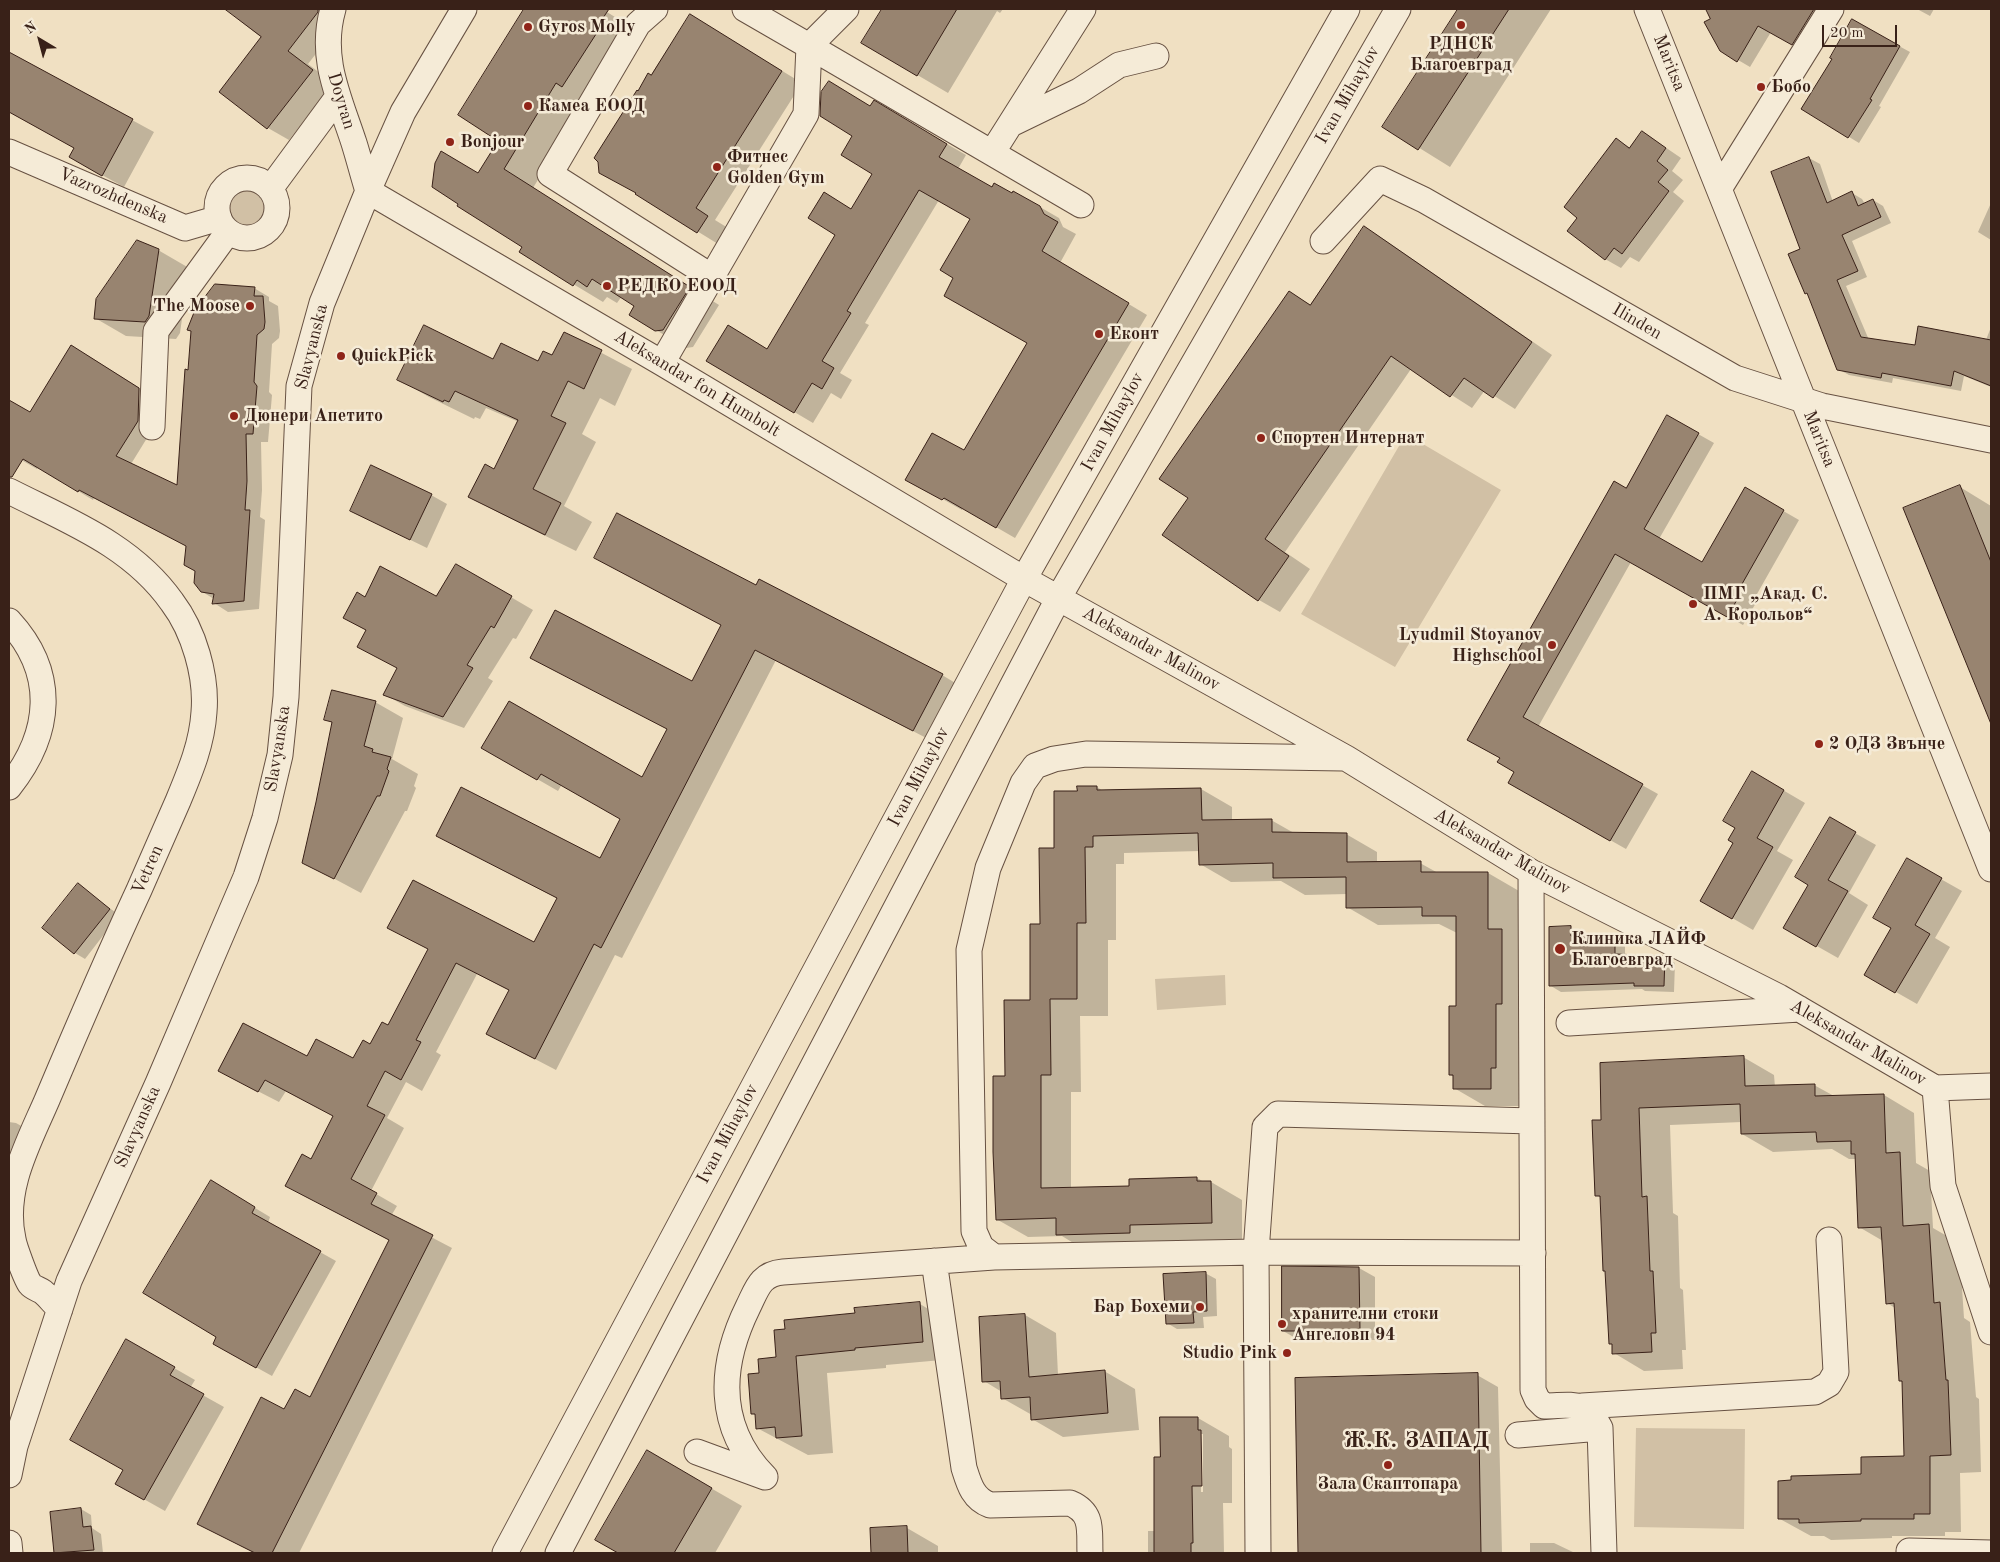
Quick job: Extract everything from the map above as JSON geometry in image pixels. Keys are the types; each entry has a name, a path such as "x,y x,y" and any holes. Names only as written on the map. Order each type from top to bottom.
{"street":[{"name":"Doyran","path":"333,9 327,45 331,74 337,98 354,143 368,191"},
{"name":"Slavyanska","path":"9,1475 15,1446 69,1281 158,1083 246,877 265,818 280,755 286,697 299,386 322,303 402,112 464,9"},
{"path":"655,9 638,24 550,174 712,277"},
{"path":"745,9 1081,205"},
{"path":"662,363 806,114 809,46 846,9"},
{"path":"992,153 1013,123 1083,9"},
{"name":"Ivan Mihaylov","path":"505,1553 1024,580 1347,9"},
{"name":"Ivan Mihaylov","path":"558,1553 1059,598 1398,9"},
{"name":"Maritsa","path":"1647,9 1991,869"},
{"path":"1720,189 1831,9"},
{"path":"1013,123 1080,91 1119,65 1156,56"},
{"path":"270,189 337,98"},
{"name":"Vazrozhdenska","path":"9,152 185,228 224,225"},
{"path":"241,179 250,179 258,180 270,189 276,200 277,215 270,228 259,236 244,238 224,225 218,202 226,186 241,179"},
{"name":"Ilinden","path":"1323,241 1380,179 1424,200 1735,378 1822,406 1991,440"},
{"name":"Aleksandar fon Humbolt","path":"368,191 662,363 1024,580"},
{"path":"152,427 156,331 224,225"},
{"name":"Vetren","path":"9,492 100,536 131,558 157,583 180,613 193,643 203,681 204,711 201,737 194,763 15,1175 10,1211 11,1240 30,1285 42,1292 60,1309"},
{"name":"Aleksandar Malinov","path":"1024,580 1346,758 1531,872 1800,1009 1935,1088 1991,1086"},
{"path":"9,621 22,636 38,666 44,702 43,713 35,740 9,786"},
{"path":"994,1257 981,1247 974,1231 969,950 988,868 1027,778 1035,766 1054,759 1086,754 1346,758"},
{"path":"1531,872 1533,1390 1537,1400 1544,1406 1582,1406 1815,1392 1828,1384 1836,1372 1829,1240"},
{"path":"1569,1023 1800,1009"},
{"path":"1935,1088 1943,1186 1991,1332"},
{"path":"1258,1553 1256,1252 1265,1127 1278,1114 1532,1121"},
{"path":"697,1452 765,1476 752,1463 738,1439 730,1414 726,1377 729,1354 737,1332 762,1279 772,1273 994,1257 1256,1252 1533,1253"},
{"path":"934,1261 964,1468 976,1497 981,1502 990,1505 1070,1503 1079,1506 1085,1512 1089,1523 1090,1553"},
{"path":"1582,1406 1594,1416 1600,1428 1604,1553"},
{"path":"1518,1435 1600,1428"},
{"path":"9,1543 10,1553"},
{"path":"1909,1553 1909,1551 1991,1553"}],"shaded area":[{"path":"248,189 261,195 267,208 261,221 248,227 235,221 229,208 235,195"},
{"path":"1406,434 1501,490 1395,667 1301,614"},
{"path":"1225,975 1226,1005 1157,1010 1155,979"},
{"path":"1636,1428 1745,1429 1744,1529 1634,1527"}],"building":[{"path":"225,9 318,9 318,12 288,51 313,70 267,129 219,92 261,37"},
{"path":"524,9 609,9 595,30 598,31 562,87 556,83 504,169 690,287 663,330 655,331 629,315 634,306 592,279 587,287 577,280 573,286 519,252 522,247 457,206 458,204 432,187 435,163 441,151 478,173 498,141 458,115"},
{"path":"882,9 957,9 917,76 861,43"},
{"path":"1458,9 1509,9 1418,150 1382,127"},
{"path":"1706,9 1814,9 1792,45 1758,26 1737,62 1720,51 1704,22 1710,19"},
{"path":"690,14 782,71 696,208 708,216 697,233 636,193 599,173 598,162 594,158 648,73 651,75"},
{"path":"1852,19 1900,46 1870,99 1872,100 1848,138 1801,109 1832,59 1830,58"},
{"path":"9,52 133,119 102,176 69,157 74,148 9,112"},
{"path":"829,81 870,106 874,100 947,144 939,157 992,187 994,183 1040,206 1044,214 1058,222 1042,251 1129,303 996,528 944,498 942,500 905,480 932,433 964,450 1027,343 944,296 953,278 940,270 970,219 919,190 847,311 851,313 822,361 834,368 822,389 812,383 794,413 706,361 728,325 767,349 835,235 808,218 824,192 851,209 872,174 841,155 852,136 820,116 821,92"},
{"path":"1642,131 1666,148 1657,161 1668,170 1658,182 1669,191 1622,254 1614,248 1605,260 1567,231 1577,218 1564,207 1616,138 1629,148"},
{"path":"1809,157 1827,203 1852,191 1858,206 1873,199 1881,217 1842,235 1858,271 1837,280 1861,337 1915,345 1918,326 1991,340 1991,386 1954,371 1951,386 1882,373 1881,378 1837,370 1807,293 1805,294 1788,254 1800,249 1771,172"},
{"name":"Спортен Интернат","path":"1364,226 1532,342 1493,398 1464,378 1450,397 1391,356 1265,539 1289,556 1258,601 1162,535 1188,498 1159,479 1289,291 1310,305"},
{"path":"137,240 159,249 149,316 145,322 94,319 96,299"},
{"path":"215,284 255,287 254,296 263,296 265,322 264,329 257,335 254,382 257,386 253,434 246,434 247,481 245,510 250,510 244,601 212,604 214,594 201,592 194,583 195,571 184,565 186,546 79,490 78,492 23,459 12,477 9,477 9,400 30,412 71,345 139,388 138,421 116,456 177,485 185,369 188,370 191,331 187,330 195,310"},
{"path":"424,325 493,359 501,343 538,361 543,351 552,355 564,332 602,350 584,389 568,381 551,416 566,423 533,489 561,503 545,535 468,497 485,464 494,469 518,420 455,391 449,402 444,400 443,402 397,380"},
{"path":"1667,415 1699,433 1644,529 1702,562 1745,487 1784,510 1742,584 1745,586 1727,617 1615,554 1523,717 1643,784 1610,841 1508,783 1514,772 1497,762 1500,758 1467,740 1614,481 1626,488"},
{"path":"371,465 432,494 410,540 350,511"},
{"path":"1960,485 1991,562 1991,724 1903,508"},
{"path":"617,513 756,585 759,579 943,674 913,731 755,650 601,948 594,944 535,1059 486,1034 509,990 456,963 416,1040 421,1042 401,1080 385,1071 367,1106 385,1115 351,1179 377,1193 371,1204 433,1235 272,1553 255,1553 197,1524 261,1397 284,1409 295,1389 310,1397 389,1240 285,1186 302,1154 311,1159 333,1116 265,1080 258,1092 218,1071 243,1023 307,1056 316,1039 353,1058 363,1040 370,1044 382,1022 388,1025 428,949 387,928 413,880 534,942 557,898 436,836 461,787 600,858 620,819 541,774 537,780 481,748 509,701 642,777 667,729 530,658 555,610 692,681 721,625 594,558"},
{"path":"456,564 512,596 494,628 491,626 467,665 473,668 443,717 383,695 397,668 357,647 366,630 343,618 357,592 365,597 380,566 436,596"},
{"path":"332,690 376,701 364,746 373,749 372,752 391,757 387,769 389,771 380,796 377,796 334,879 302,863 332,722 324,720"},
{"path":"1752,771 1784,790 1757,838 1773,847 1732,919 1700,901 1733,843 1728,840 1735,828 1723,821"},
{"path":"1077,786 1097,786 1097,790 1201,788 1202,820 1272,819 1272,832 1347,833 1347,862 1421,861 1421,872 1488,872 1488,929 1502,929 1502,1004 1496,1004 1496,1068 1491,1068 1491,1089 1453,1089 1453,1075 1449,1075 1449,1006 1456,1006 1456,916 1422,916 1422,907 1346,908 1346,877 1273,878 1273,863 1199,865 1198,833 1093,836 1093,847 1085,847 1086,923 1077,923 1077,999 1050,999 1051,1075 1041,1075 1041,1188 1129,1186 1129,1179 1197,1177 1197,1181 1211,1181 1212,1223 1130,1225 1130,1233 1056,1235 1056,1218 996,1220 993,1152 993,1076 1005,1076 1004,1000 1030,1000 1030,924 1040,924 1039,848 1054,848 1054,791 1077,791"},
{"path":"1830,817 1856,832 1828,880 1848,891 1816,947 1783,928 1808,885 1795,877"},
{"path":"1907,858 1942,878 1915,925 1930,934 1895,993 1864,975 1891,928 1873,918"},
{"path":"78,883 110,909 74,954 42,928"},
{"path":"1571,926 1571,936 1615,935 1615,954 1665,956 1664,986 1634,986 1634,983 1549,986 1549,927"},
{"path":"1744,1056 1745,1086 1815,1084 1815,1096 1884,1094 1886,1153 1900,1152 1903,1226 1929,1224 1934,1303 1940,1302 1946,1380 1948,1380 1951,1455 1930,1456 1930,1514 1914,1514 1914,1519 1861,1519 1861,1521 1799,1523 1799,1519 1778,1519 1778,1481 1791,1480 1791,1476 1861,1474 1861,1457 1904,1456 1902,1381 1899,1381 1894,1303 1886,1304 1881,1227 1858,1228 1855,1154 1851,1154 1851,1141 1817,1142 1816,1132 1741,1134 1740,1104 1639,1108 1642,1197 1647,1196 1650,1271 1653,1271 1656,1333 1651,1333 1652,1352 1612,1354 1612,1344 1609,1344 1605,1271 1603,1271 1600,1196 1595,1196 1592,1120 1601,1120 1600,1063"},
{"path":"211,1180 255,1207 252,1213 321,1251 256,1368 213,1344 216,1337 143,1293"},
{"path":"1282,1266 1359,1267 1360,1331 1282,1331"},
{"path":"1206,1272 1207,1311 1193,1312 1194,1323 1166,1324 1163,1274"},
{"path":"920,1302 923,1342 796,1356 802,1436 776,1438 775,1427 756,1429 755,1414 751,1414 748,1374 759,1373 758,1359 776,1357 774,1330 785,1329 784,1320 855,1313 854,1308"},
{"path":"1025,1314 1029,1377 1105,1370 1108,1413 1031,1420 1030,1397 1001,1399 1000,1381 982,1382 979,1317"},
{"path":"126,1339 175,1367 170,1375 204,1394 144,1500 115,1484 123,1470 70,1440"},
{"name":"Зала Скаптопара","path":"1478,1373 1481,1553 1298,1553 1295,1378"},
{"path":"1160,1417 1198,1417 1198,1430 1201,1430 1202,1486 1192,1486 1193,1543 1191,1543 1191,1553 1154,1553 1154,1457 1160,1457"},
{"path":"647,1450 712,1488 674,1553 618,1553 595,1540"},
{"path":"81,1508 83,1527 91,1526 94,1550 54,1553 50,1512"},
{"path":"907,1526 908,1553 871,1553 870,1528"}],"place":[{"name":"РДНСК Благоевград","path":"1461,25"},
{"name":"Gyros Molly","path":"528,27"},
{"name":"Бобо","path":"1761,87"},
{"name":"Камеа ЕООД","path":"528,106"},
{"name":"Bonjour","path":"450,142"},
{"name":"Фитнес Golden Gym","path":"717,167"},
{"name":"РЕДКО ЕООД","path":"607,286"},
{"name":"The Moose","path":"250,306"},
{"name":"Еконт","path":"1099,334"},
{"name":"QuickPick","path":"341,356"},
{"name":"Дюнери Апетито","path":"234,416"},
{"name":"Спортен Интернат","path":"1261,438"},
{"name":"ПМГ „Акад. С. А. Корольов“","path":"1693,604"},
{"name":"Lyudmil Stoyanov Highschool","path":"1552,645"},
{"name":"2 ОДЗ Звънче","path":"1819,744"},
{"name":"Клиника ЛАЙФ Благоевград","path":"1560,949"},
{"name":"Бар Бохеми","path":"1200,1307"},
{"name":"хранителни стоки Ангеловп 94","path":"1282,1324"},
{"name":"Studio Pink","path":"1287,1353"},
{"name":"Зала Скаптопара","path":"1388,1465"}],"district":[{"name":"Ж.К. ЗАПАД","path":"1417,1441"}]}
